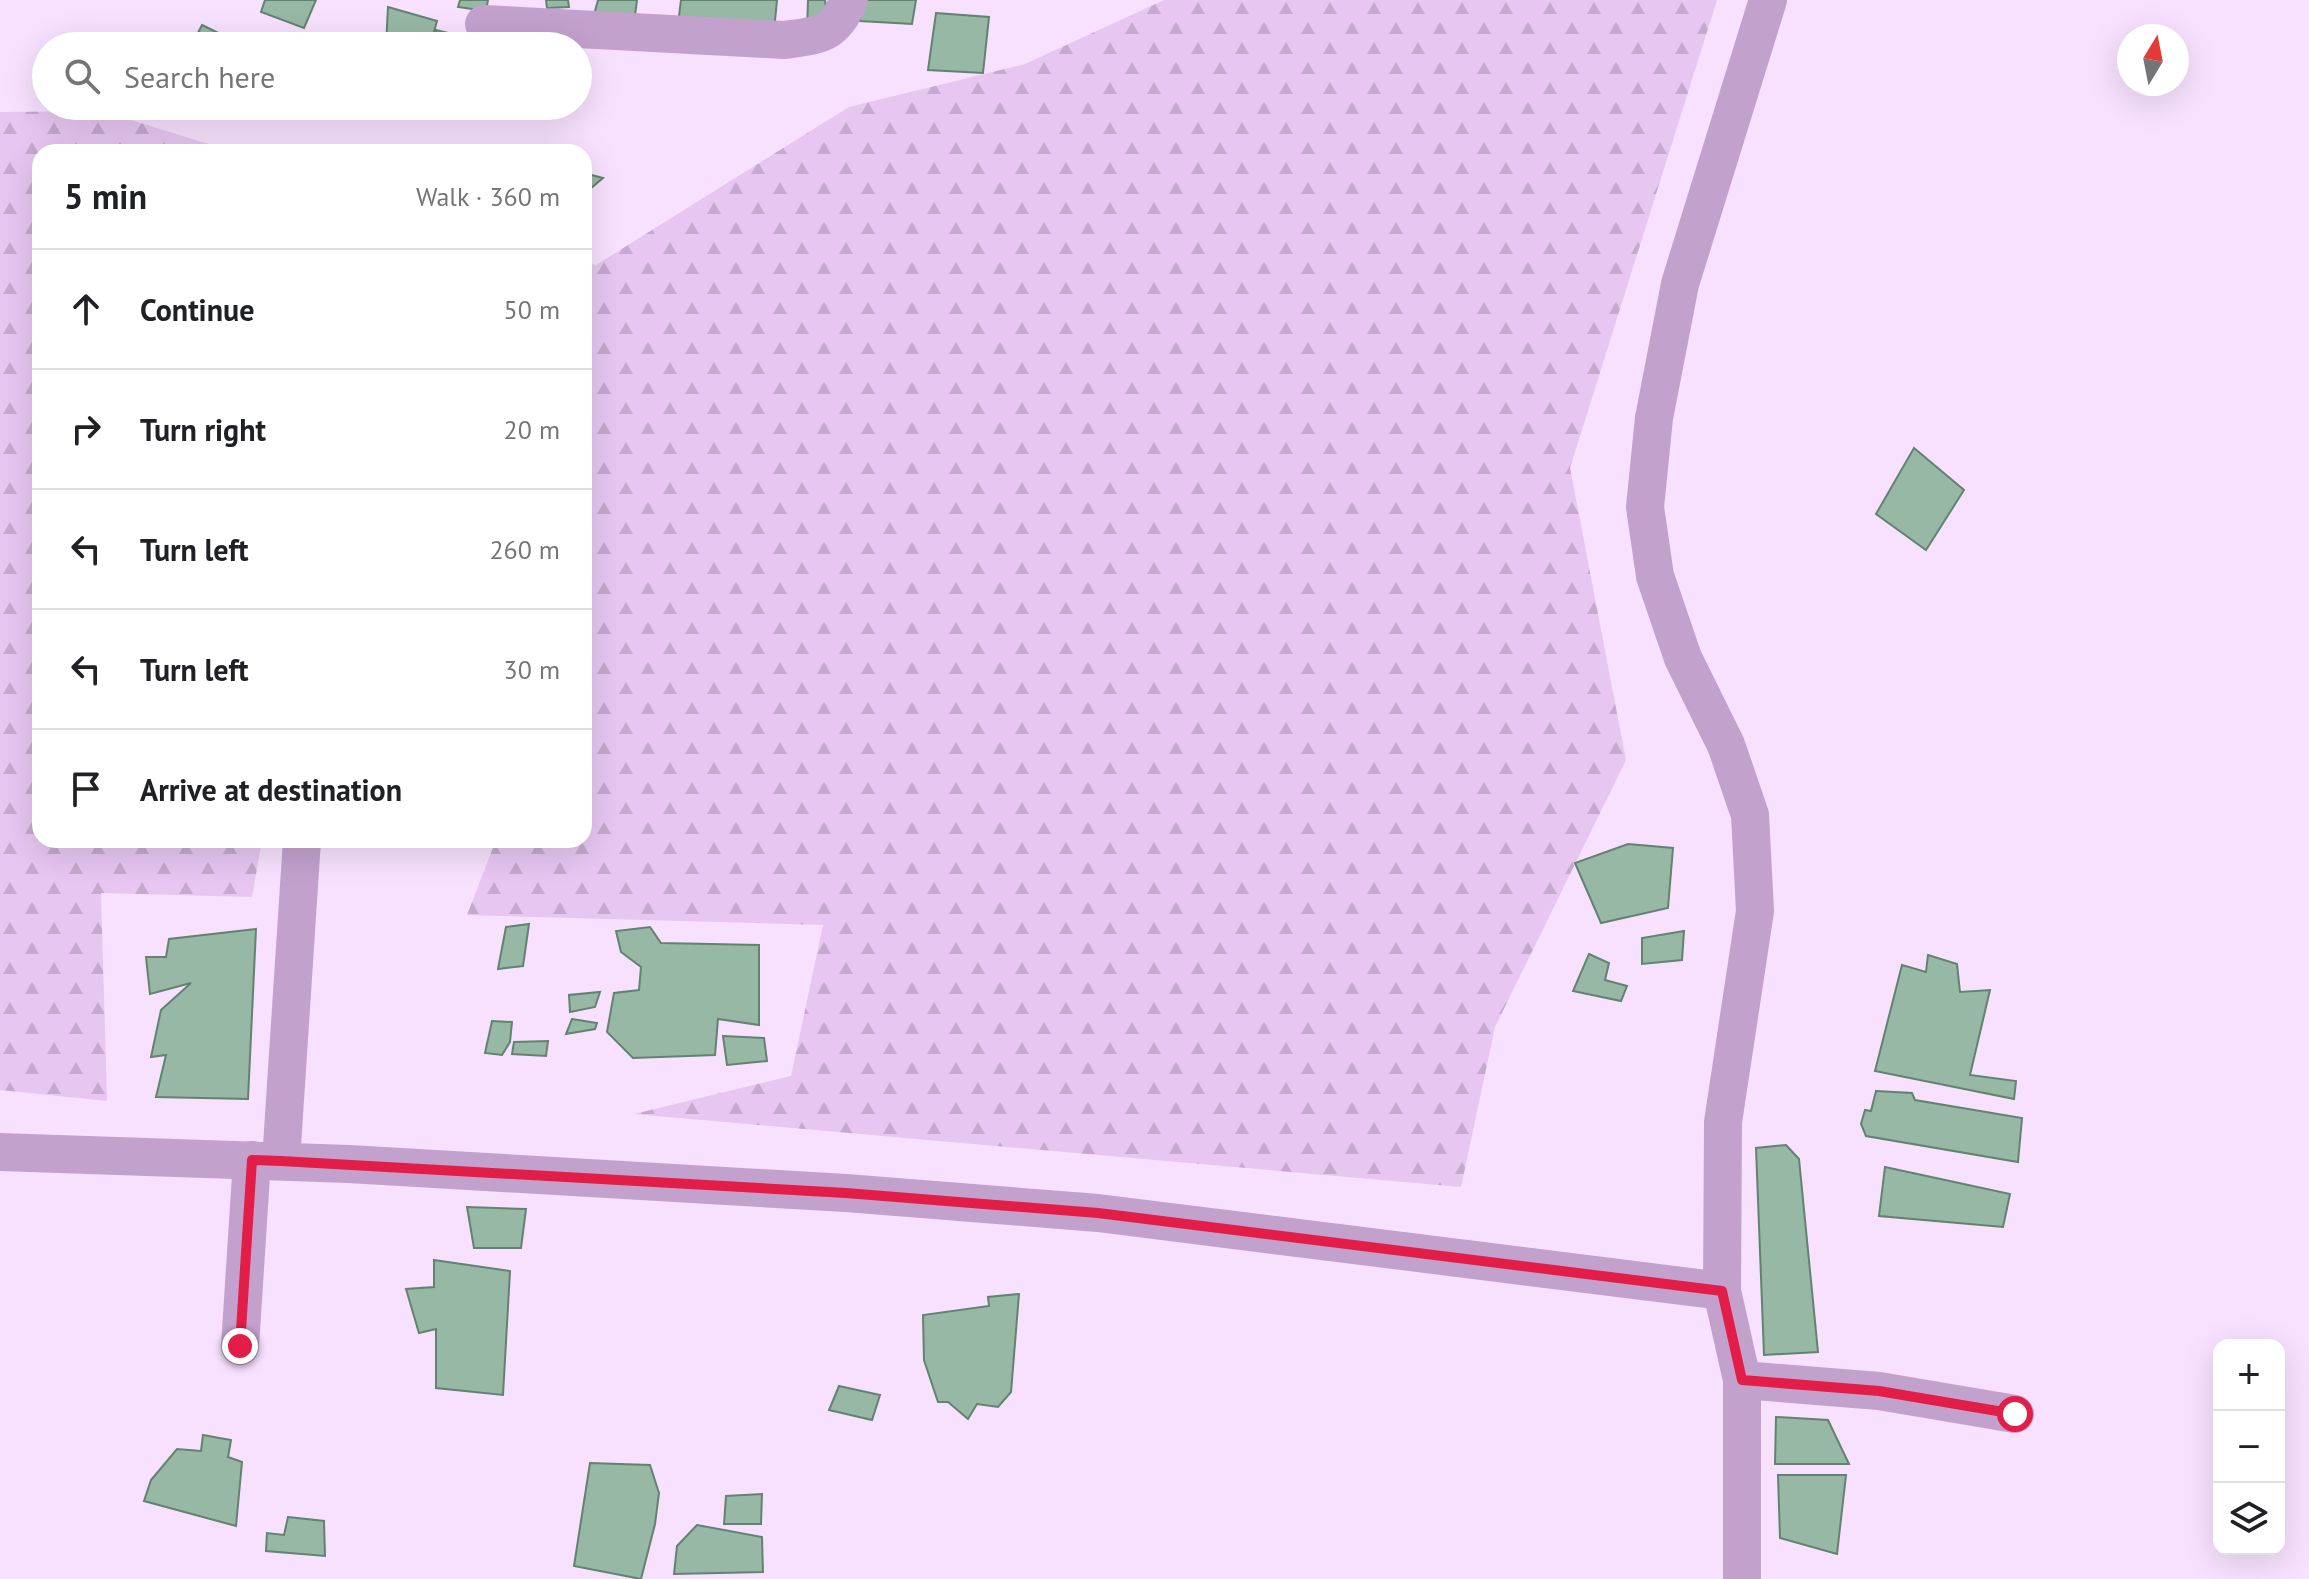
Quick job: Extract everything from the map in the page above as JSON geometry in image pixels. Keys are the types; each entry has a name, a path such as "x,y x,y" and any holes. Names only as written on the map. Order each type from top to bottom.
{"street":[{"path":"484,24 784,40 819,35 839,23 849,0"},
{"path":"1742,1579 1742,1380 1722,1291 1723,1122 1755,911 1750,815 1726,745 1683,658 1655,576 1645,507 1654,418 1680,284 1768,0"},
{"path":"240,1346 267,1161 301,848"},
{"path":"0,1152 267,1161 846,1193 1098,1213 1722,1291"},
{"path":"1742,1380 1879,1391 2015,1414"}],"green space":[{"path":"1164,0 1717,0 1570,468 1626,760 1495,1027 1461,1187 634,1114 791,1076 823,925 467,915 493,848 592,848 592,264 596,265 849,107 1025,64"},
{"path":"0,112 32,112 32,120 131,120 208,144 32,144 32,848 261,848 252,897 101,893 107,1101 0,1090"}],"building":[{"path":"265,0 316,0 304,28 261,12"},
{"path":"460,0 488,0 486,11 458,7"},
{"path":"546,0 568,0 569,7 547,8"},
{"path":"598,0 637,0 634,23 594,15"},
{"path":"681,0 777,0 774,31 678,24"},
{"path":"808,0 825,0 826,6 807,31"},
{"path":"862,0 916,0 912,24 860,21"},
{"path":"388,7 437,21 434,32 387,32"},
{"path":"936,13 989,17 983,73 928,70"},
{"path":"202,25 216,32 198,32"},
{"path":"592,175 603,178 592,187"},
{"path":"1914,448 1964,490 1926,550 1876,514"},
{"path":"1628,844 1673,848 1668,908 1601,923 1575,863"},
{"path":"529,924 523,966 498,969 506,927"},
{"path":"650,927 661,943 759,945 759,1025 718,1019 715,1055 633,1058 607,1032 614,993 639,990 641,967 621,952 616,931"},
{"path":"256,929 248,1099 156,1097 166,1055 151,1057 161,1010 191,983 150,994 146,957 166,957 169,939"},
{"path":"1684,931 1682,960 1642,964 1642,938"},
{"path":"1589,954 1609,963 1605,980 1627,986 1621,1001 1573,991"},
{"path":"1928,955 1957,964 1960,992 1990,990 1970,1075 2016,1081 2014,1099 1875,1071 1902,965 1926,972"},
{"path":"600,992 595,1007 570,1012 569,995"},
{"path":"572,1019 597,1023 595,1029 566,1034"},
{"path":"492,1021 512,1022 510,1042 502,1055 485,1053"},
{"path":"723,1036 764,1038 767,1061 727,1065"},
{"path":"548,1041 546,1056 512,1054 514,1042"},
{"path":"1876,1091 1912,1093 1915,1100 2022,1118 2018,1162 1866,1136 1861,1124 1865,1110 1871,1111"},
{"path":"1786,1145 1799,1159 1818,1352 1764,1355 1756,1148"},
{"path":"1885,1167 2010,1194 2003,1227 1879,1216"},
{"path":"467,1207 526,1209 521,1248 474,1248"},
{"path":"434,1260 510,1271 503,1395 436,1388 436,1329 419,1333 406,1289 434,1287"},
{"path":"1019,1294 1011,1392 998,1407 977,1404 968,1419 948,1402 938,1402 924,1360 923,1315 989,1306 988,1297"},
{"path":"839,1386 880,1395 872,1420 829,1410"},
{"path":"1776,1417 1828,1420 1849,1464 1775,1464"},
{"path":"203,1435 231,1440 228,1457 242,1462 236,1526 144,1501 151,1480 177,1449 201,1451"},
{"path":"590,1463 650,1465 659,1493 655,1524 641,1579 574,1566"},
{"path":"1778,1475 1846,1475 1837,1554 1780,1538"},
{"path":"762,1494 761,1524 724,1524 726,1496"},
{"path":"288,1517 324,1521 325,1556 266,1551 267,1533 284,1535"},
{"path":"697,1525 762,1537 763,1572 674,1574 677,1546"}],"route":[{"path":"240,1346 252,1160 281,1161 846,1193 1098,1213 1722,1291 1742,1380 1879,1391 2015,1414"}]}
